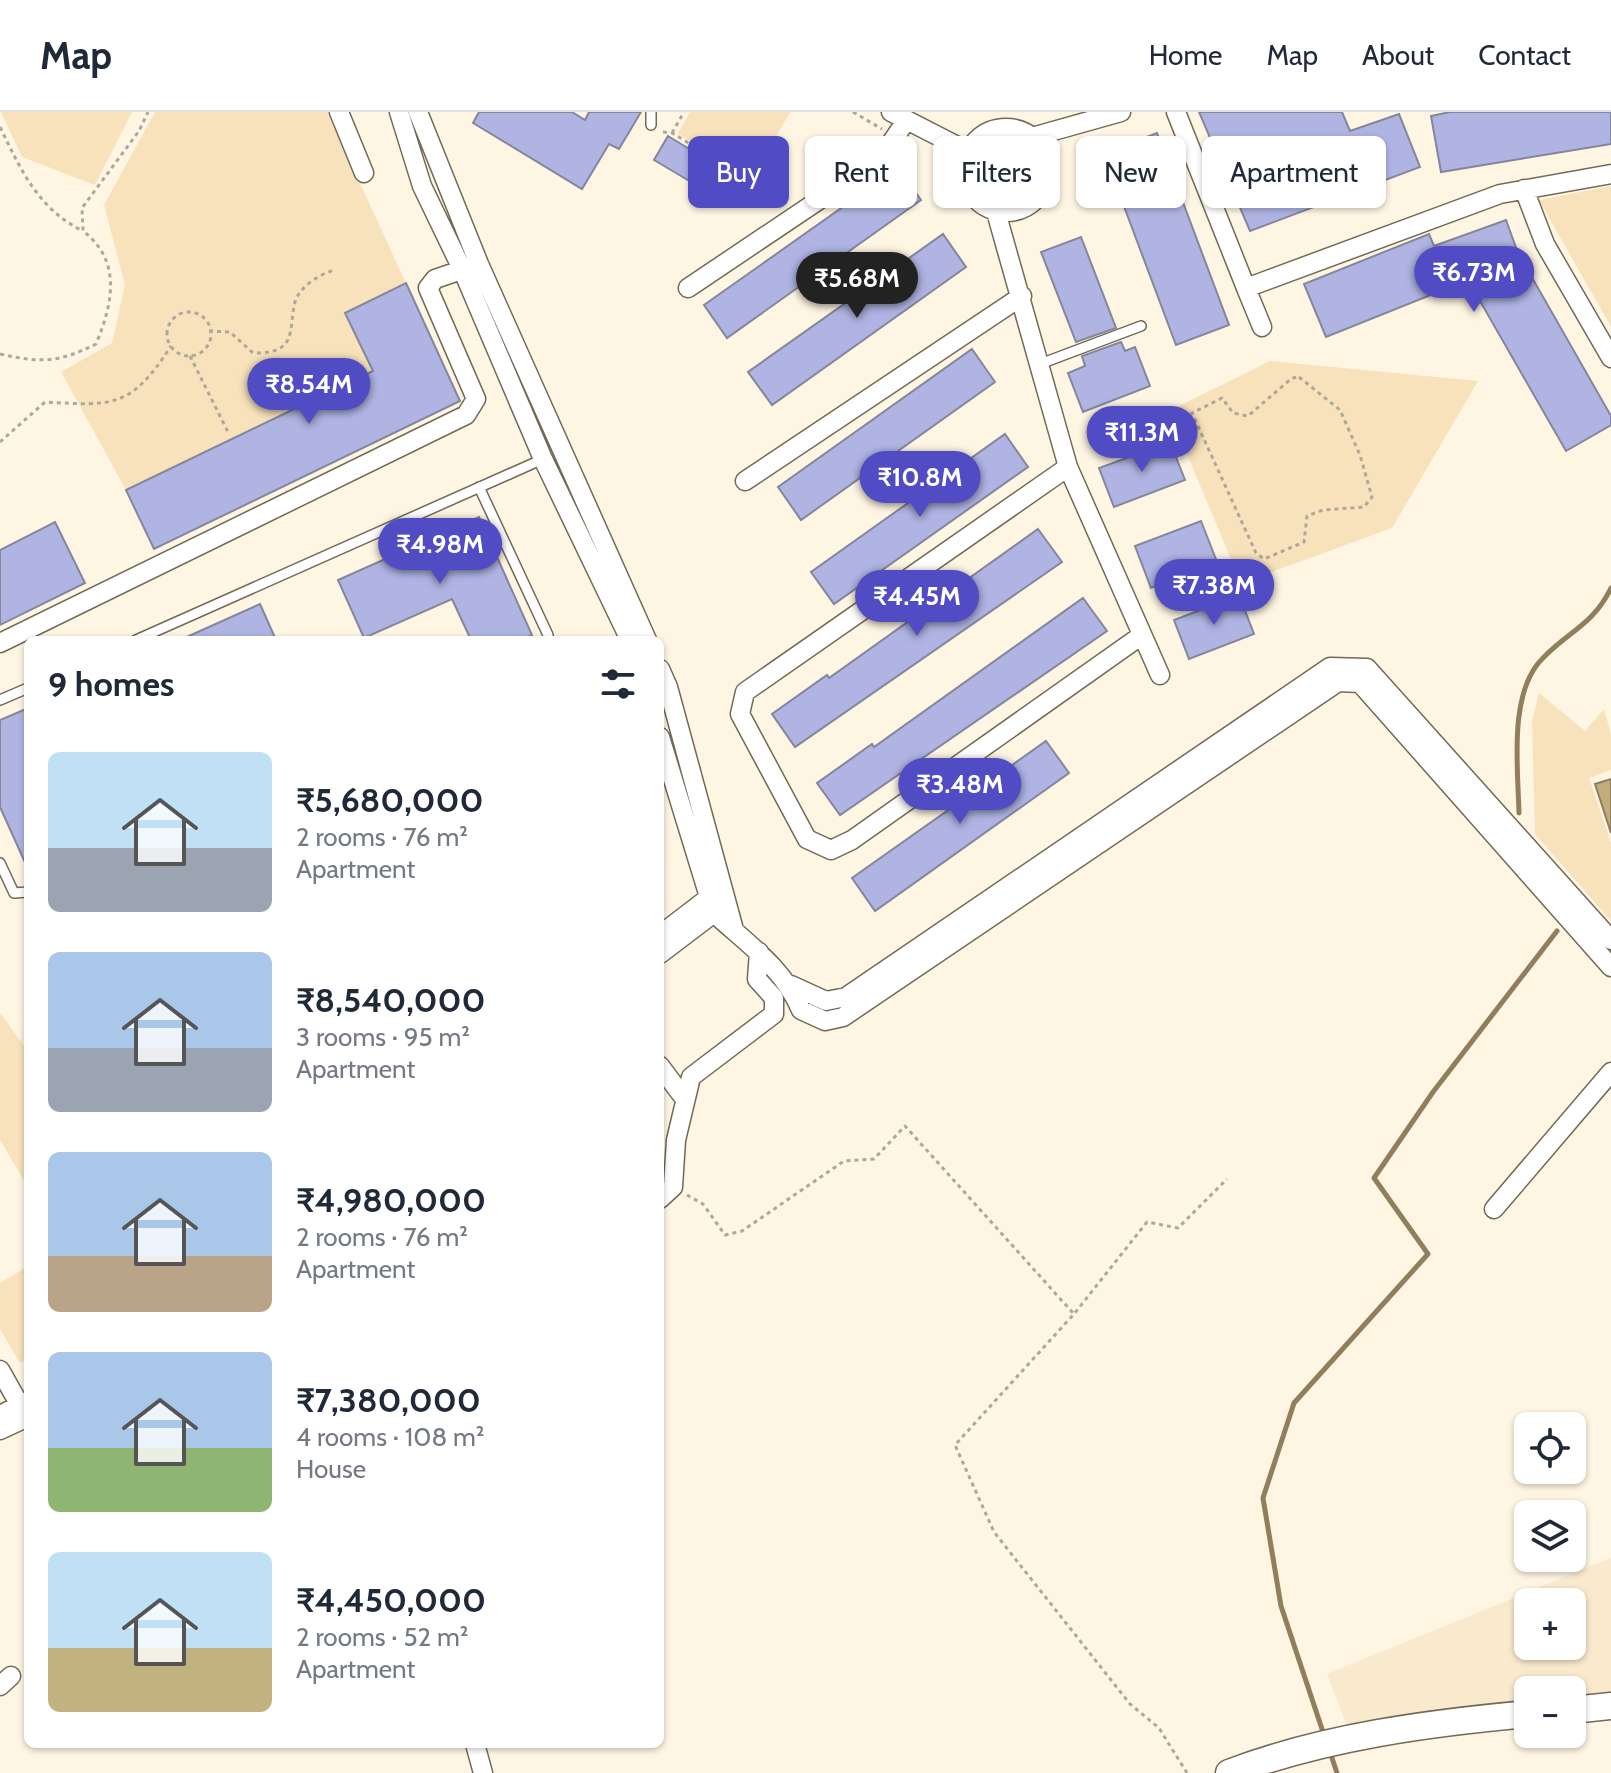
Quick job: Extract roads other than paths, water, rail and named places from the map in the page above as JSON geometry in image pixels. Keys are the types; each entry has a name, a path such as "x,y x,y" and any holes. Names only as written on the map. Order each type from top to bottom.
{"street":[{"path":"339,112 364,173"},
{"path":"399,112 422,186 471,267 645,636"},
{"path":"418,112 471,267 543,459 628,636"},
{"path":"1036,136 1121,112"},
{"path":"1176,112 1262,327"},
{"path":"688,288 880,159 897,124 933,138"},
{"path":"981,136 996,128 1015,129 1030,136"},
{"path":"1246,288 1500,194 1611,174"},
{"path":"1524,189 1545,244 1611,358"},
{"path":"988,208 996,212 1015,213 1024,208"},
{"path":"996,212 1068,467 1160,675"},
{"path":"0,643 466,415 476,399 428,288 435,279 471,267"},
{"path":"745,481 1022,296"},
{"path":"1068,467 745,692 740,714 807,839 831,850 852,840 1142,635"},
{"path":"665,770 711,906 791,985 826,1001 846,997 1330,667 1367,668 1611,940"},
{"path":"664,680 733,926"},
{"path":"791,985 801,1010 825,1021 843,1017 1338,682 1360,683 1611,967"},
{"path":"664,933 711,906"},
{"path":"664,950 711,906"},
{"path":"667,1193 684,1098 691,1077 774,1014 774,998 757,979 759,952"},
{"path":"664,1071 684,1098"},
{"path":"1494,1209 1611,1072"},
{"path":"0,1370 24,1407"},
{"path":"0,1415 24,1410"},
{"path":"0,1430 24,1412"},
{"path":"1586,1709 1611,1706"},
{"path":"1229,1773 1279,1754 1469,1719 1514,1715"},
{"path":"479,1748 483,1773"}],"lane":[{"path":"651,112 651,125"},
{"path":"1040,364 1141,326"},
{"path":"145,636 543,459"},
{"path":"479,487 548,635"},
{"path":"0,700 24,690"},
{"path":"0,863 14,893 24,892"}],"waterway":[{"path":"1519,813 1517,754 1524,690 1543,658 1596,611 1611,588"},
{"path":"1324,1735 1281,1606 1263,1498 1294,1403 1428,1254 1374,1178 1433,1092 1557,931"},
{"path":"1330,1752 1337,1773"}]}
